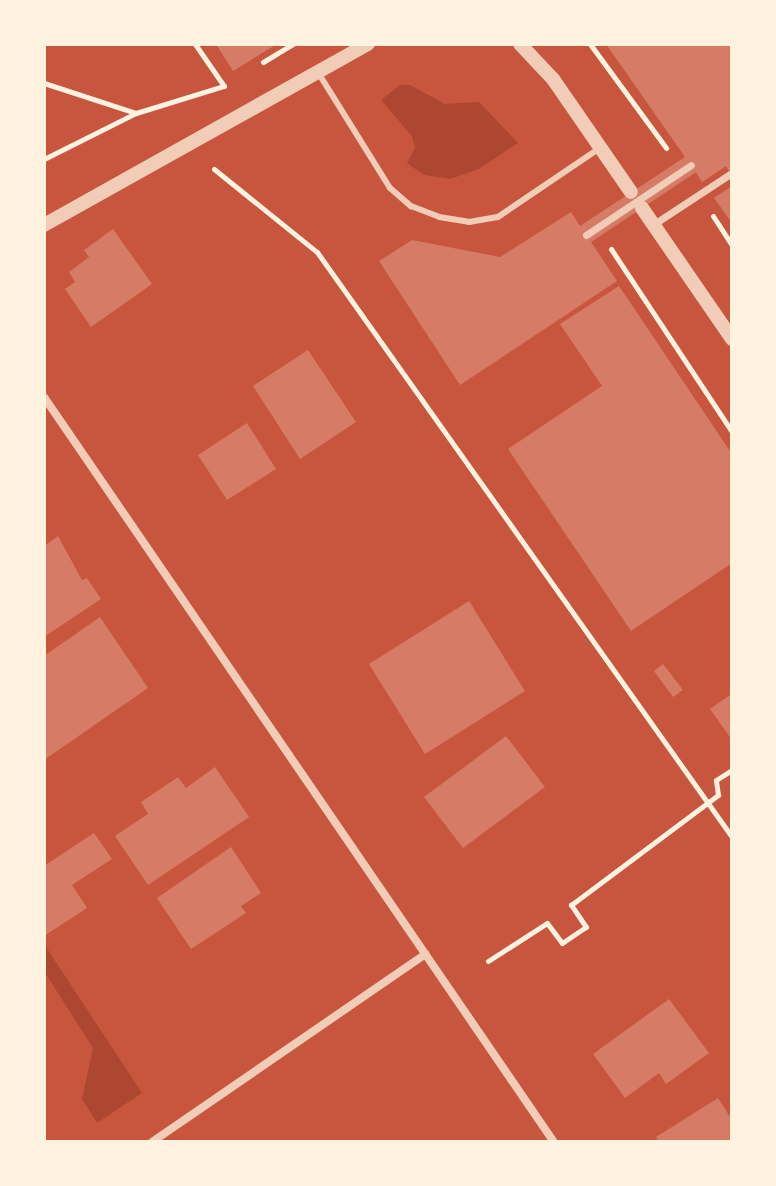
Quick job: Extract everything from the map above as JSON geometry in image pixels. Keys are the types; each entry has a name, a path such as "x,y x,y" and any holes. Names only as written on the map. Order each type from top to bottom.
{"street":[{"path":"44,225 368,44"},
{"path":"520,44 563,94 631,192"},
{"path":"586,235 691,165"},
{"path":"654,224 730,174"},
{"path":"642,208 732,339"},
{"path":"44,397 554,1142"},
{"path":"152,1142 426,954"}],"lane":[{"path":"319,74 390,188 411,206 439,217 469,222 498,217 600,148"}],"path":[{"path":"195,44 224,86"},
{"path":"259,65 293,44"},
{"path":"590,44 676,162"},
{"path":"44,159 136,113 224,86 236,79"},
{"path":"44,83 136,113"},
{"path":"214,169 317,252 732,837"},
{"path":"602,235 732,432"},
{"path":"488,961 547,923 562,943 586,927 571,905 718,795 716,780 732,770"}],"shaded area":[{"path":"400,85 410,85 445,104 479,102 518,143 479,169 450,179 424,175 407,163 415,148 412,136 381,100"},
{"path":"44,944 142,1093 97,1123 82,1099 93,1048 44,971"}],"building":[{"path":"216,44 277,44 233,71"},
{"path":"606,44 732,44 732,177 726,166 702,182 696,172 591,242 617,281 460,385 379,261 412,240 500,257 571,212 580,226 685,157"},
{"path":"732,186 732,223 714,198"},
{"path":"113,229 152,284 91,327 65,289 75,282 69,272 89,257 84,250"},
{"path":"619,286 732,454 732,563 631,631 508,449 602,386 560,324"},
{"path":"308,350 356,422 300,459 253,386"},
{"path":"247,423 276,469 227,500 198,455"},
{"path":"58,536 82,580 87,578 101,599 44,637 44,546"},
{"path":"469,601 525,691 425,754 369,664"},
{"path":"100,617 148,688 44,760 44,656"},
{"path":"663,664 683,690 673,697 654,671"},
{"path":"730,695 732,698 732,740 710,709"},
{"path":"506,736 545,787 463,848 424,797"},
{"path":"215,767 249,817 148,885 115,836 148,814 141,802 178,777 186,788"},
{"path":"94,833 112,859 72,885 87,908 44,936 44,866"},
{"path":"231,847 261,893 241,906 246,913 191,949 157,898"},
{"path":"669,999 709,1053 666,1084 659,1073 625,1098 593,1054"},
{"path":"718,1098 732,1120 732,1142 659,1142 656,1137"}]}
